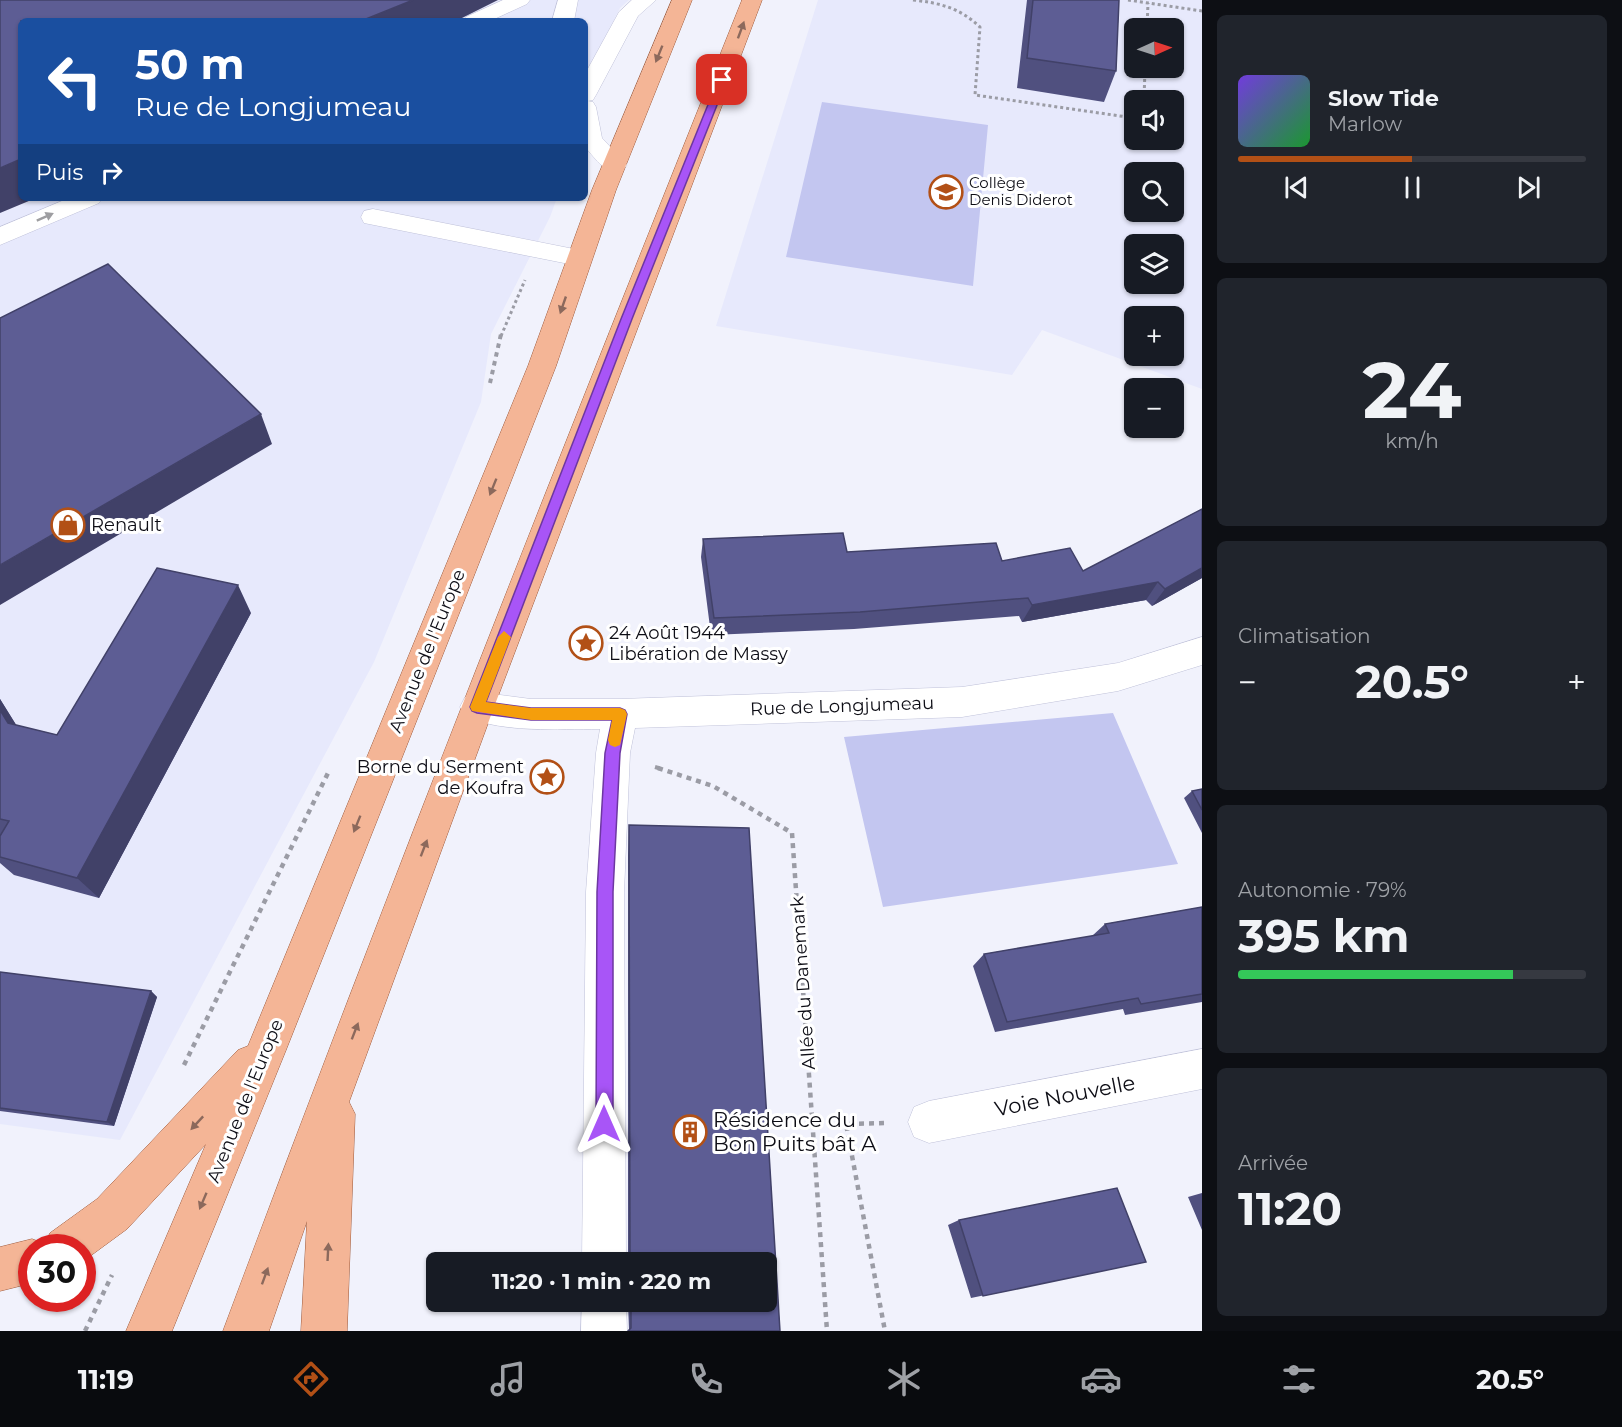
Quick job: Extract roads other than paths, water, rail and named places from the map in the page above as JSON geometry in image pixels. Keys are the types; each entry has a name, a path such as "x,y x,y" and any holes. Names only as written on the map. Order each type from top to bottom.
{"main road":[{"name":"Avenue de l'Europe","path":"149,1331 266,1050 542,366 580,254 682,0"},
{"path":"246,1331 334,1085 477,707 752,0"},
{"path":"84,1234 112,1214 266,1050"},
{"path":"324,1331 334,1085"},
{"path":"0,1269 18,1264"}],"street":[{"path":"480,18 520,0"},
{"path":"564,18 568,0"},
{"path":"588,89 629,12 646,0"},
{"path":"588,124 591,140 615,165"},
{"path":"0,237 83,201"},
{"path":"373,217 580,254"},
{"name":"Rue de Longjumeau","path":"477,707 531,714 620,714 962,702 1118,677 1202,651"},
{"path":"604,1252 605,892 613,753 620,714"},
{"name":"Voie Nouvelle","path":"929,1122 1202,1069"},
{"path":"604,1312 604,1331"}],"place":[{"name":"Collège Denis Diderot","path":"946,192"},
{"name":"Renault","path":"68,525"},
{"name":"24 Août 1944 Libération de Massy","path":"586,643"},
{"name":"Borne du Serment de Koufra","path":"547,777"},
{"name":"Résidence du Bon Puits bât A","path":"690,1132"}]}
